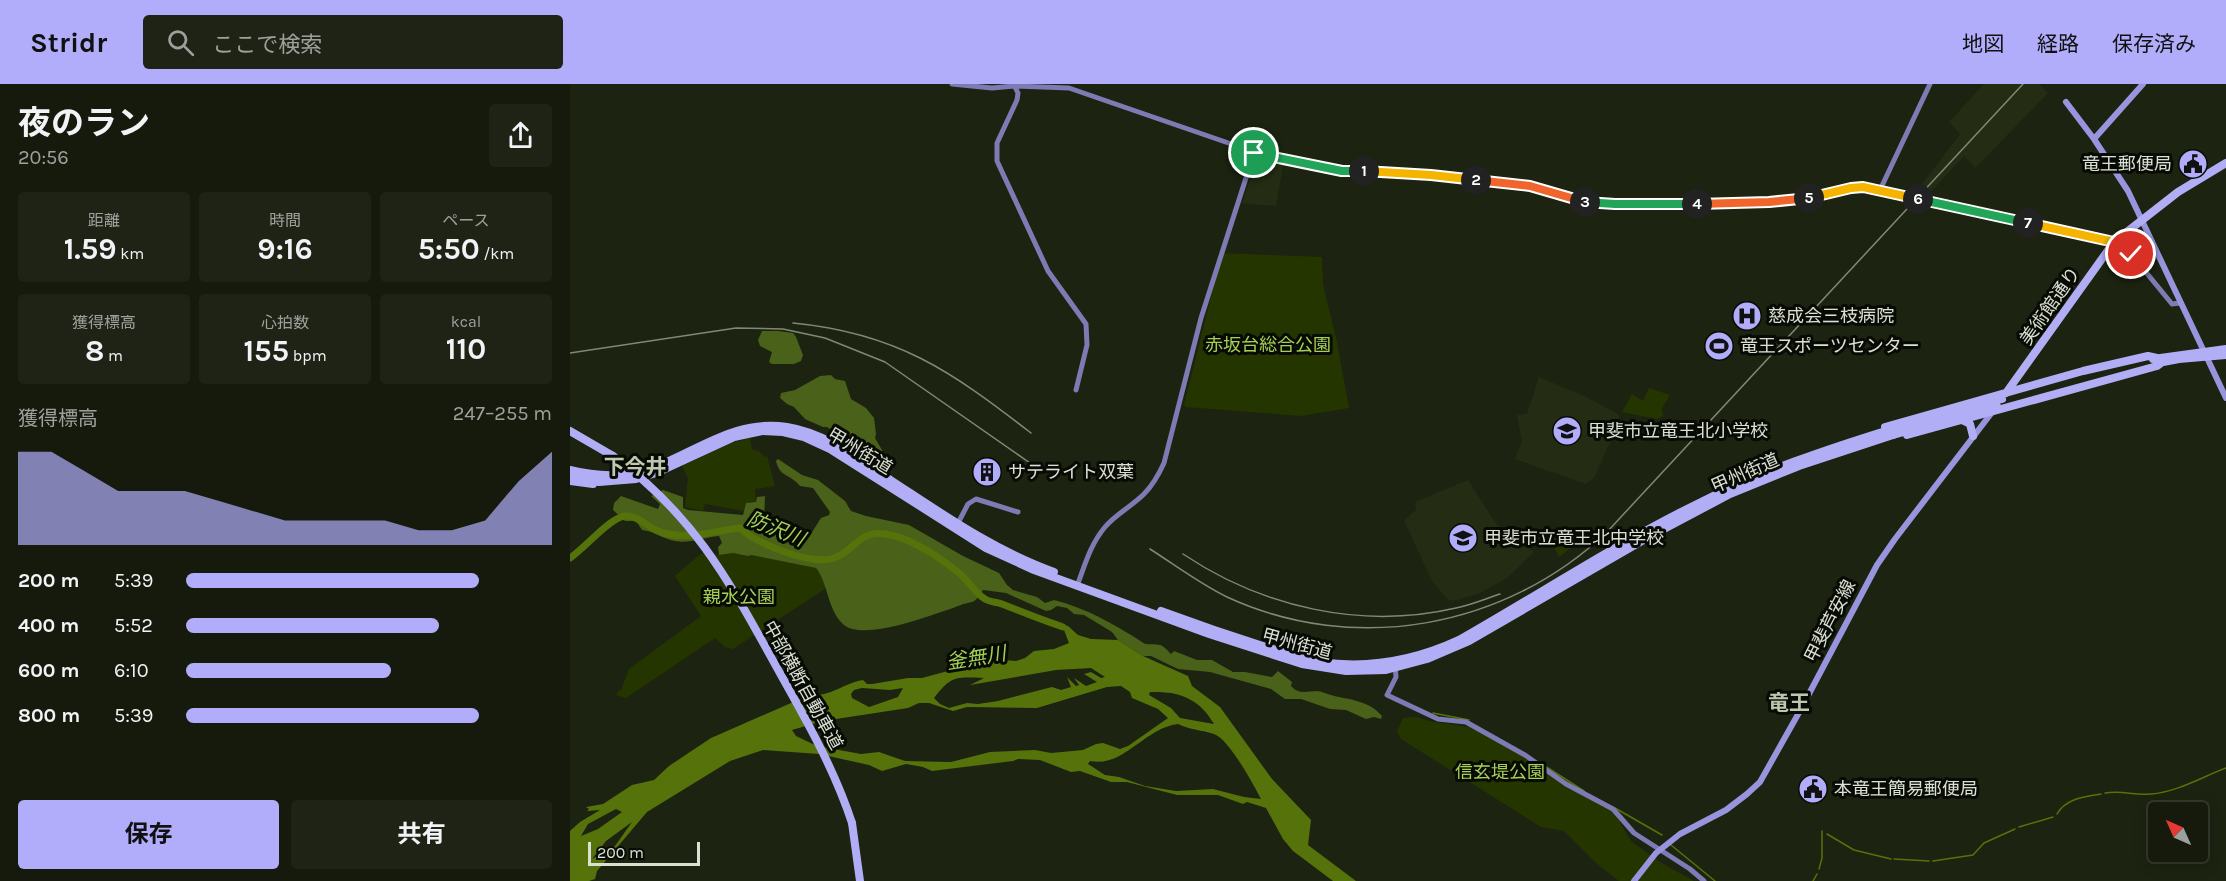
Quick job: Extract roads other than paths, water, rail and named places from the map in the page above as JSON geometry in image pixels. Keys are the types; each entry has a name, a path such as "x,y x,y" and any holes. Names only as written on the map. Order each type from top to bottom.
{"highway":[{"name":"美術館通り","path":"1993,411 2114,242 2178,192 2226,163"},
{"path":"1813,461 2157,366 2159,360 2226,349"},
{"path":"2204,353 2226,355"},
{"name":"甲州街道","path":"1822,451 1846,439 2030,386 2148,356 2159,360"},
{"name":"甲州街道","path":"1394,665 1459,640 1661,522 1771,470 1822,451 2122,368 2159,360"},
{"path":"2023,371 2022,378 2030,386"},
{"path":"1961,420 1970,424 1973,436"},
{"name":"甲州街道","path":"570,470 606,476 632,474 654,467 728,433 759,426 788,427 824,438 956,526"},
{"name":"中部横断自動車道","path":"570,431 613,456 644,480 682,517 722,571 828,761 852,823 860,881"},
{"name":"甲州街道","path":"570,475 599,482 636,479 656,473 734,437 762,431 783,432 804,437 836,452 956,526 1077,584 1304,659 1319,662 1394,665 1427,659 1469,641 1647,538 1718,500 1813,461 1893,432"},
{"path":"570,481 600,485 636,479"}],"main road":[{"path":"2094,139 2143,84"},
{"path":"2066,102 2094,139 2128,191 2226,398"},
{"name":"甲斐芦安線","path":"1634,881 1658,851 1669,842 1691,827 1726,810 1760,782 1877,565 1993,411"}],"street":[{"path":"952,84 993,88 1013,85 1069,88 1246,148 1254,153 1342,171 1431,175 1530,186 1589,203 1769,202 1823,196 1851,188 1880,190 2114,242 2131,254 2172,304 2180,303"},
{"path":"1880,190 1930,84"},
{"path":"1013,85 1018,93 1017,100 997,143 997,161 1048,271 1086,324 1088,345 1076,390"},
{"path":"1077,584 1096,538 1144,493 1157,477 1164,463 1201,318 1254,153"},
{"path":"956,526 968,504 976,499 1018,512"},
{"path":"1394,665 1396,677 1387,695 1438,719 1466,722 1502,742 1566,784 1614,809 1634,833 1658,851 1690,869 1704,881"}],"waterway":[{"name":"防沢川","path":"570,558 609,524 627,516 658,531 673,535 683,536 740,528 771,547 799,556 824,560 841,555 869,535 886,534 915,544 934,555 959,573 987,600 1063,627"},
{"path":"1433,713 1469,720"},
{"path":"1545,766 1584,791"},
{"path":"2105,793 2161,793 2226,768"},
{"path":"2057,814 2071,801 2101,794"},
{"path":"1615,808 1662,835"},
{"path":"2019,827 2053,817"},
{"path":"1933,861 1973,855 1984,843 2015,829"},
{"path":"1819,869 1822,858 1822,831"},
{"path":"1827,834 1854,850 1891,859"},
{"path":"1671,845 1715,881"},
{"path":"1894,859 1929,861"},
{"path":"1813,881 1817,874"}],"railway":[{"path":"1150,549 1227,597 1276,615 1326,625 1377,628 1427,623 1476,610 1523,591 1567,565 1607,532 2023,84"},
{"path":"793,323 830,328 893,346 921,359 975,391 1031,433"},
{"path":"570,353 736,328 783,329 825,338 885,362 1030,463"},
{"path":"1183,554 1246,588 1279,600 1349,615 1420,614 1462,607 1500,594"}],"place":[{"name":"竜王郵便局","path":"2193,164"},
{"name":"慈成会三枝病院","path":"1747,316"},
{"name":"竜王スポーツセンター","path":"1719,346"},
{"name":"甲斐市立竜王北小学校","path":"1567,431"},
{"name":"サテライト双葉","path":"987,472"},
{"name":"甲斐市立竜王北中学校","path":"1463,538"},
{"name":"本竜王簡易郵便局","path":"1813,789"}],"district":[{"name":"下今井","path":"635,467"},
{"name":"竜王","path":"1789,703"}],"park label":[{"name":"赤坂台総合公園","path":"1268,345"},
{"name":"親水公園","path":"739,597"},
{"name":"信玄堤公園","path":"1500,772"}],"water label":[{"name":"釜無川","path":"976,658"}]}
